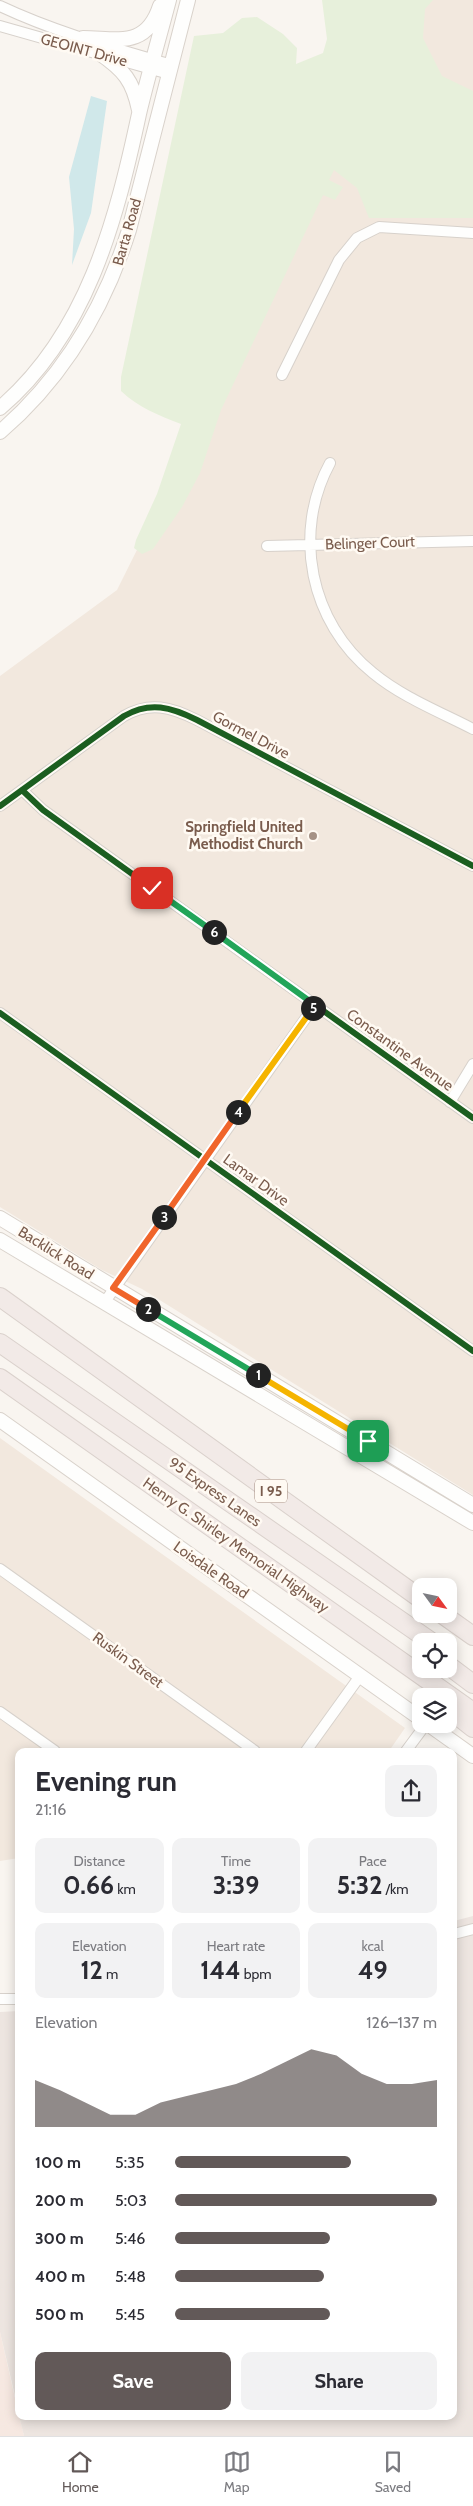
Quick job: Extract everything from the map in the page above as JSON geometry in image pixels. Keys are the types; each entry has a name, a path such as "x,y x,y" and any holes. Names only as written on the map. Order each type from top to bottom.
{"highway":[{"path":"0,1285 74,1350"},
{"name":"I 95","path":"0,1298 412,1593"},
{"name":"95 Express Lanes","path":"0,1343 418,1633"},
{"name":"Henry G. Shirley Memorial Highway","path":"0,1378 473,1712"},
{"path":"374,1603 412,1637"},
{"path":"455,1623 473,1636"},
{"path":"388,1652 426,1688"},
{"path":"457,1660 473,1671"},
{"path":"457,1672 473,1684"},
{"path":"457,1715 473,1728"}],"main road":[{"path":"83,38 116,41 139,35 154,22 162,0"},
{"name":"Barta Road","path":"0,408 38,369 71,323 94,276 113,224 169,0"},
{"name":"Barta Road","path":"0,432 44,390 77,346 102,301 118,265 129,230 188,0"},
{"path":"100,53 116,64 135,89 140,113"},
{"name":"Backlick Road","path":"0,1218 473,1504"},
{"name":"Backlick Road","path":"0,1240 473,1523"},
{"name":"Loisdale Road","path":"0,1420 412,1713"},
{"path":"440,1733 473,1756"}],"street":[{"name":"GEOINT Drive","path":"2,0 24,17"},
{"name":"GEOINT Drive","path":"0,6 24,17 152,64"},
{"name":"GEOINT Drive","path":"0,13 12,18 24,17"},
{"name":"GEOINT Drive","path":"0,26 100,53 170,69"},
{"path":"282,375 339,260 357,238 379,227 473,233"},
{"path":"330,463 318,484 310,526 311,568 320,600 330,623 355,656 372,673 392,686 473,729"},
{"name":"Belinger Court","path":"267,546 473,541"},
{"name":"Gormel Drive","path":"22,790 133,711 149,706 168,708 205,724 473,866"},
{"path":"0,806 22,790"},
{"name":"Constantine Avenue","path":"22,790 43,810 473,1118"},
{"path":"104,1302 315,1005"},
{"name":"Lamar Drive","path":"0,1012 473,1351"},
{"path":"450,1102 473,1064"},
{"name":"Ruskin Street","path":"0,1569 251,1748"},
{"path":"308,1748 360,1676"},
{"path":"0,1712 51,1748"},
{"path":"408,1748 420,1733"},
{"path":"457,1933 473,1929"},
{"path":"0,1999 15,1999"}],"shaded area":[{"path":"411,0 473,0 473,1495 142,1289 102,1270 0,1207 0,676 117,590"},
{"path":"0,1438 405,1728 391,1748 15,1748 15,1859 0,1861"},
{"path":"473,1916 473,2436 24,2436 20,2420 457,2420 457,1920"},
{"path":"15,2011 15,2396 0,2332 0,2012"},
{"path":"0,2332 15,2398 15,2420 20,2420 24,2436 0,2436"}],"green space":[{"path":"322,0 433,0 425,9 423,38 442,76 473,91 473,218 369,218 357,188 334,170 329,180 343,187 335,200 323,195 221,410 200,473 182,507 153,549 142,554 134,548 136,540 157,494 181,424 149,411 128,397 121,391 121,377 194,36 223,33 242,18 257,17 283,34 297,48 296,64 323,53 327,39"}],"water":[{"path":"91,96 107,101 91,213 72,265 74,229 69,177"}],"cycle path":[{"path":"0,806 124,716 143,708 169,709 197,720 473,866"},
{"path":"22,790 43,810 473,1118"},
{"path":"0,1013 473,1351"}],"place":[{"name":"Springfield United Methodist Church","path":"313,836"}],"route":[{"path":"152,888 315,1005 113,1288 368,1441"}]}
